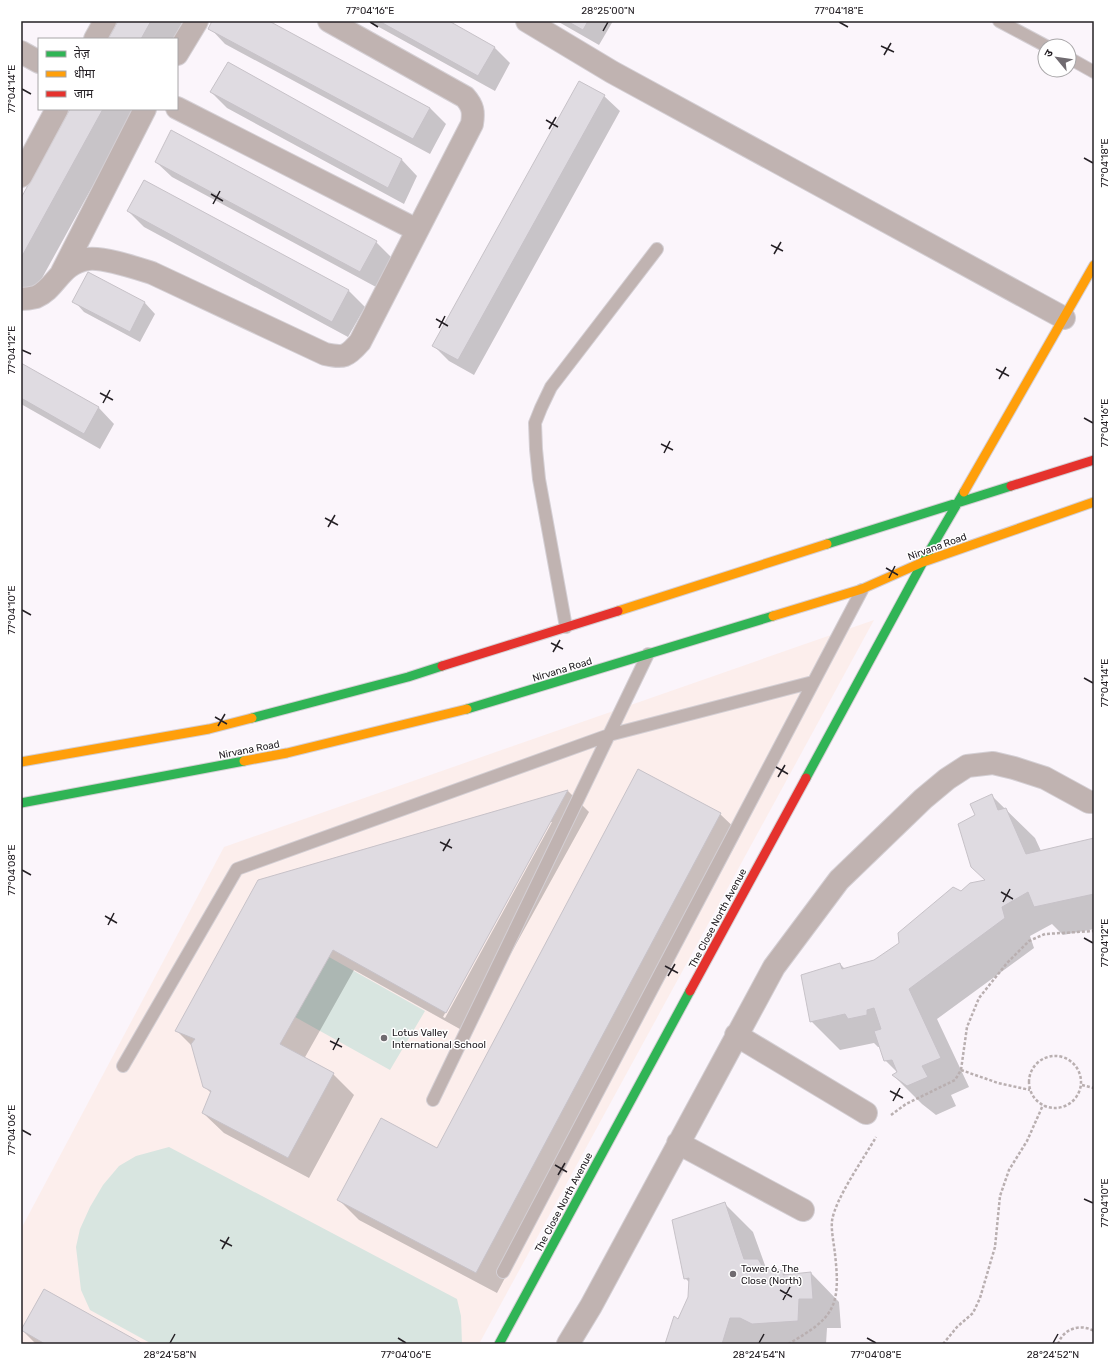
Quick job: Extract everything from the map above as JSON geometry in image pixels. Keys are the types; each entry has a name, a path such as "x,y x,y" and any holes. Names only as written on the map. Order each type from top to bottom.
{"main road":[{"name":"The Close North Avenue","path":"499,1344 923,562 1094,265"},
{"path":"21,762 209,729 408,677 1094,460"},
{"name":"Nirvana Road","path":"21,803 287,753 480,706 862,589 923,562 1094,502"}],"street":[{"path":"96,38 105,21"},
{"path":"178,52 197,21"},
{"path":"21,299 37,296 62,272 75,263 90,259 124,265 152,273 325,354 340,357 349,354 360,342 472,124 474,114 472,105 465,97 329,21"},
{"path":"528,21 612,72 1064,318"},
{"path":"21,52 38,61"},
{"path":"178,109 418,230"},
{"path":"21,176 56,110"},
{"path":"62,272 144,110"},
{"path":"568,1344 591,1306 774,967 839,880 923,799 947,779 967,766 993,763 1014,768 1045,778 1088,802 1094,802"},
{"path":"736,1035 876,1116"},
{"path":"678,1143 803,1210"}],"lane":[{"path":"999,21 1037,41"},
{"path":"1077,62 1094,72"},
{"path":"566,627 539,479 536,424 541,408 551,387 657,249"},
{"path":"503,1272 862,589"},
{"path":"433,1100 648,654"},
{"path":"123,1066 237,869 609,735 813,682"}],"path":[{"path":"876,1116 906,1104 955,1080 961,1070 967,1026 979,998 1007,963 1029,942 1045,934 1094,931"},
{"path":"1058,1056 1068,1059 1076,1066 1081,1075 1082,1085 1078,1095 1071,1103 1062,1108 1052,1109 1042,1105 1034,1099 1030,1090 1029,1079 1032,1070 1039,1062 1048,1057 1058,1056"},
{"path":"961,1070 998,1084 1030,1090"},
{"path":"1082,1085 1094,1088"},
{"path":"943,1344 957,1327 973,1313 980,1298 995,1247 1000,1196 1009,1170 1027,1141 1042,1105"},
{"path":"788,1344 820,1324 833,1308 838,1282 832,1222 835,1207 878,1133"},
{"path":"1058,1344 1060,1338 1072,1328 1088,1327 1094,1331"}],"shaded area":[{"name":"Lotus Valley International School","path":"874,620 479,1344 21,1344 21,1229 224,847"},
{"path":"329,957 425,1011 390,1070 295,1017"},
{"path":"169,1147 457,1299 461,1316 462,1344 152,1344 90,1310 81,1290 76,1247 80,1229 90,1207 103,1185 119,1166 136,1156"}],"building":[{"path":"118,21 151,21 142,38 109,38"},
{"path":"212,21 269,21 430,108 413,139 208,29"},
{"path":"379,21 449,21 495,47 478,76"},
{"path":"567,21 588,21 583,30"},
{"path":"228,62 402,159 388,188 210,92"},
{"path":"579,81 605,95 458,360 432,346"},
{"path":"69,110 102,110 21,258 21,198"},
{"path":"171,130 377,241 360,272 155,162"},
{"path":"144,180 349,290 332,322 127,211"},
{"path":"88,272 145,302 130,332 72,302"},
{"path":"21,363 99,407 84,434 21,398"},
{"path":"638,769 721,813 476,1273 337,1200 381,1118 437,1148"},
{"path":"568,790 446,1013 333,950 280,1044 334,1073 288,1158 202,1113 211,1091 203,1087 191,1044 195,1039 175,1031 258,880"},
{"path":"992,794 998,810 1006,808 1026,854 1094,838 1094,894 1034,907 1028,892 1002,907 1005,918 909,989 941,1058 922,1066 928,1077 907,1086 892,1075 897,1072 892,1060 884,1061 874,1031 881,1029 874,1008 867,1010 867,1015 848,1019 845,1014 810,1022 801,975 840,963 842,969 874,960 899,943 898,933 953,887 961,891 970,883 985,880 971,867 958,824 975,815 970,804"},
{"name":"Tower 6, The Close (North)","path":"725,1202 744,1259 758,1259 763,1267 784,1271 783,1275 811,1272 813,1299 799,1299 798,1321 752,1324 740,1318 730,1318 722,1344 665,1344 674,1316 678,1319 688,1297 689,1278 684,1279 672,1220"},
{"path":"44,1289 143,1344 45,1344 21,1330"}],"traffic: fast":[{"path":"827,544 1011,486"},
{"path":"806,778 923,562 964,492"},
{"path":"467,709 773,616"},
{"path":"252,718 408,677 442,666"},
{"path":"21,803 244,761"},
{"path":"499,1344 690,991"}],"traffic: slow":[{"path":"964,492 1094,265"},
{"path":"773,616 862,589 923,562 1094,502"},
{"path":"618,611 827,544"},
{"path":"244,761 287,753 467,709"},
{"path":"21,762 209,729 252,718"}],"traffic: jam":[{"path":"1011,486 1094,460"},
{"path":"442,666 618,611"},
{"path":"690,991 806,778"}],"place":[{"name":"Lotus Valley International School","path":"384,1038"},
{"name":"Tower 6, The Close (North)","path":"733,1274"}]}
